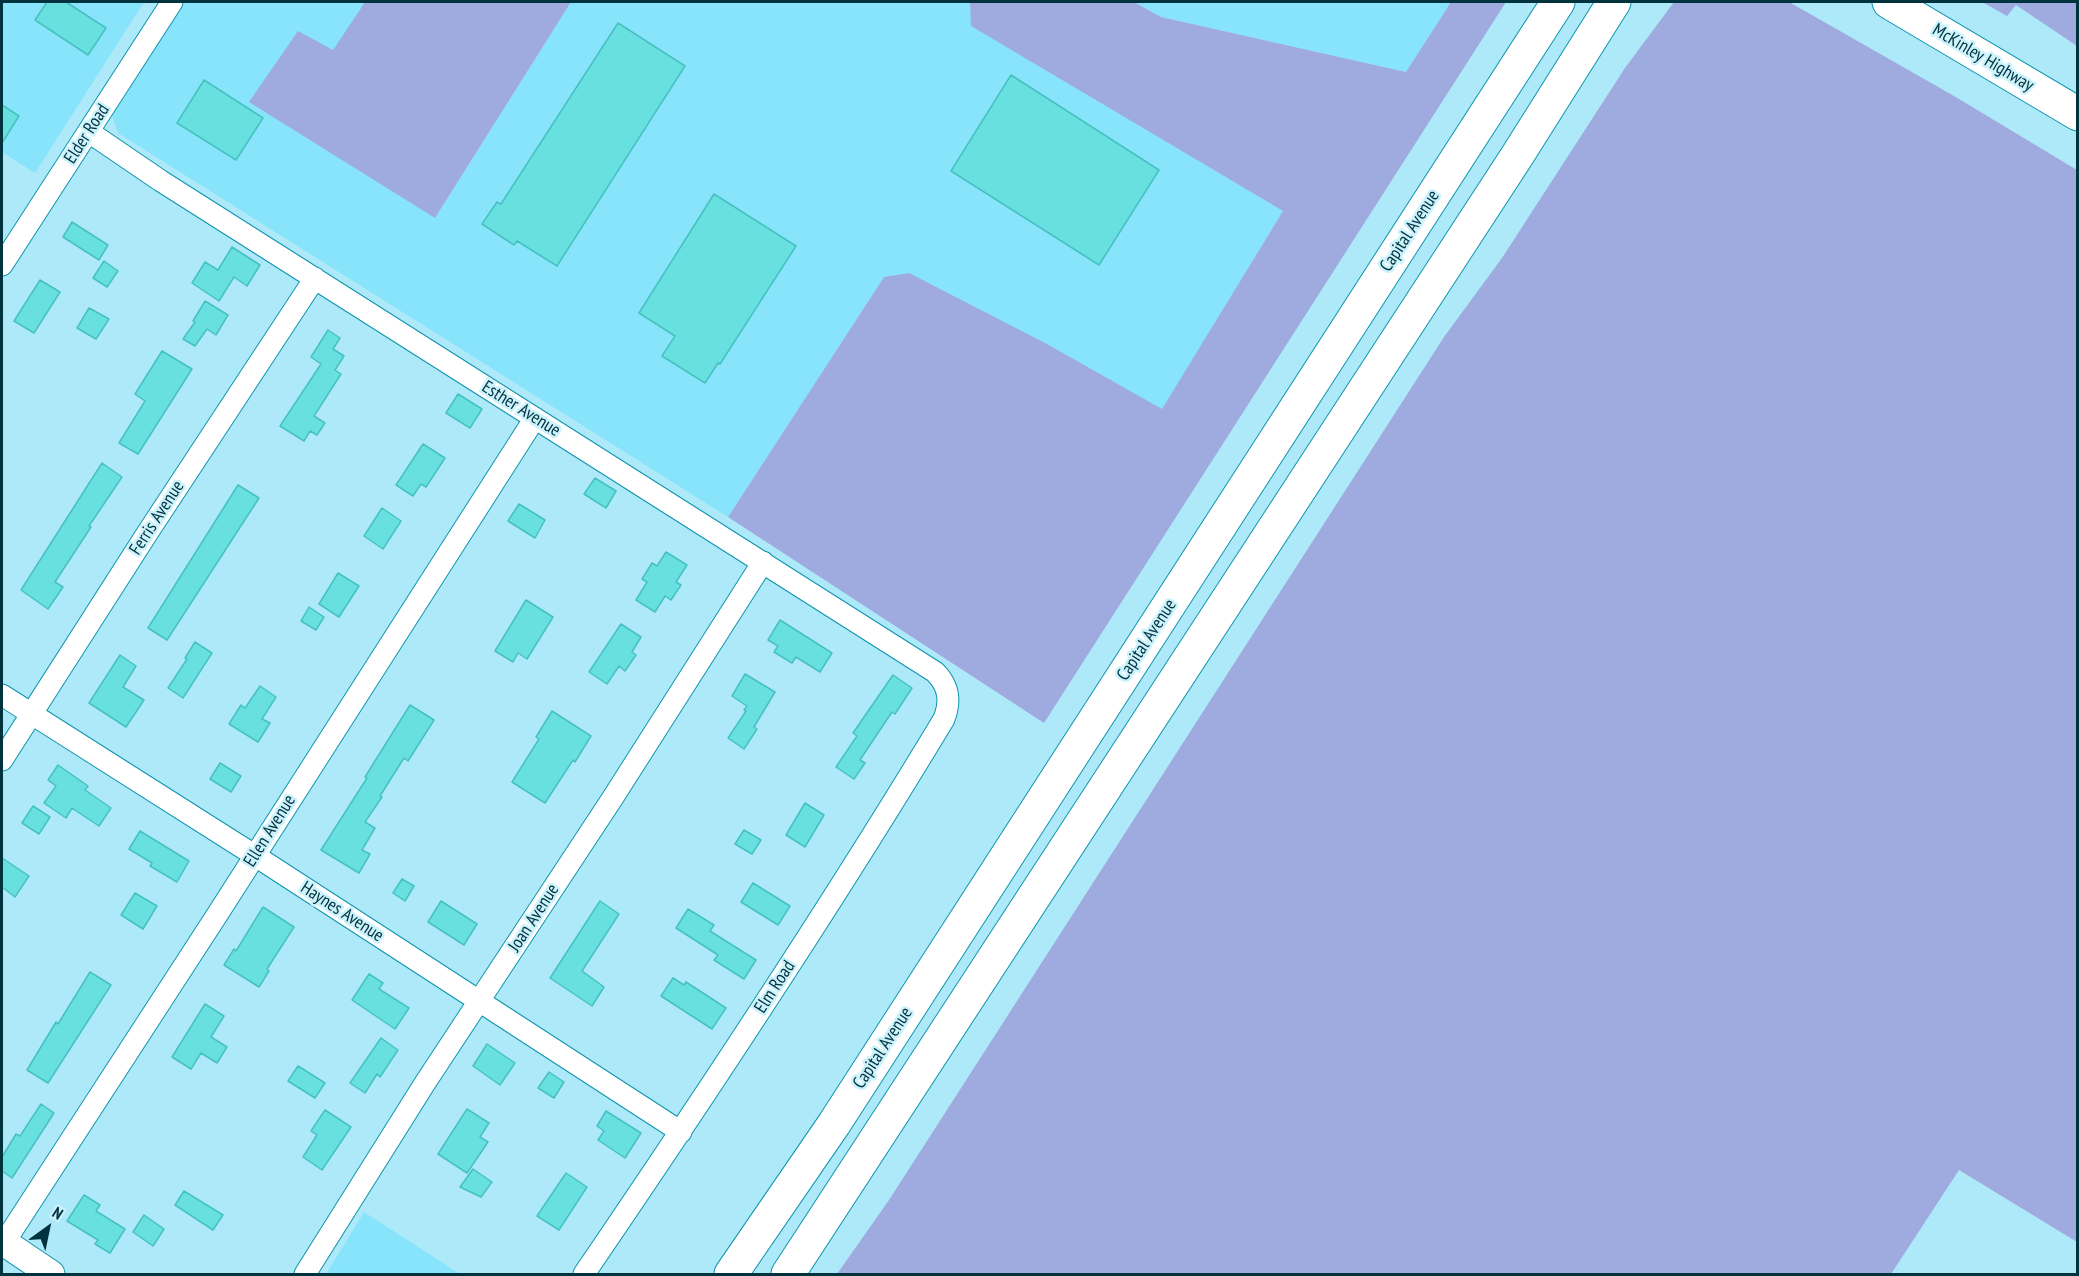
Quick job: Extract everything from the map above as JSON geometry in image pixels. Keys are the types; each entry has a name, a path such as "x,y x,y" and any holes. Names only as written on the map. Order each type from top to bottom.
{"main road":[{"name":"Capital Avenue","path":"731,1275 834,1124 1558,2"},
{"path":"788,1275 1511,166 1614,2"},
{"name":"McKinley Highway","path":"1889,2 2078,114"}],"street":[{"name":"Elder Road","path":"2,265 172,2"},
{"name":"Esther Avenue","path":"89,132 161,181 935,672 942,678 948,691"},
{"name":"Ferris Avenue","path":"2,760 315,278"},
{"name":"Ellen Avenue","path":"2,1244 535,418"},
{"name":"Joan Avenue","path":"305,1275 425,1083 612,799 763,562"},
{"name":"Elm Road","path":"584,1275 681,1132 885,817 944,719 949,705 948,691"},
{"name":"Haynes Avenue","path":"2,695 480,1000 681,1132"},
{"path":"2,1244 51,1275"}],"shaded area":[{"path":"2,2 144,2 35,173 2,152"},
{"path":"185,2 365,2 333,51 435,218 571,2 970,2 972,26 1283,211 1162,410 1047,344 884,277 728,517 118,133 112,116"},
{"path":"365,2 571,2 435,218 249,102 298,31 333,50"},
{"path":"970,2 1134,2 1161,17 1406,72 1451,2 1506,2 1044,723 728,517 884,277 909,273 1047,344 1162,409 1283,211 971,26"},
{"path":"1135,2 1451,2 1406,72 1161,17"},
{"path":"1674,2 1789,2 1954,96 2077,170 2077,1242 1959,1170 1891,1274 837,1274 889,1200 1444,337 1502,258 1625,68"},
{"path":"1982,2 2077,2 2077,46 2016,5 2007,16"},
{"path":"364,1212 460,1274 326,1274"}],"building":[{"path":"47,2 66,2 106,28 88,55 35,20"},
{"path":"618,23 685,66 557,266 517,241 514,245 482,224 497,202 501,204"},
{"path":"1011,75 1159,170 1099,265 951,171"},
{"path":"204,80 263,118 236,160 177,123"},
{"path":"2,105 19,116 2,143"},
{"path":"714,194 796,246 720,364 718,363 705,383 662,356 675,336 639,313"},
{"path":"72,222 108,245 99,260 63,237"},
{"path":"232,247 260,265 247,286 234,277 219,301 192,283 205,262 218,270"},
{"path":"104,261 118,271 107,287 93,278"},
{"path":"40,280 60,292 34,333 14,321"},
{"path":"205,301 228,315 216,335 207,329 195,346 183,339 195,322 193,321"},
{"path":"89,308 109,319 96,339 77,328"},
{"path":"328,330 340,338 333,349 344,356 335,370 341,374 314,416 325,423 317,435 310,431 304,441 280,426 321,364 311,357"},
{"path":"162,351 192,369 138,454 119,443 145,401 135,394"},
{"path":"458,394 482,409 470,428 446,413"},
{"path":"423,444 445,458 426,487 421,484 413,496 396,485"},
{"path":"102,463 122,477 55,582 63,587 48,609 21,590"},
{"path":"595,478 616,491 606,508 584,494"},
{"path":"238,485 259,498 167,640 148,628"},
{"path":"519,504 545,520 535,538 508,521"},
{"path":"382,508 401,521 383,549 364,536"},
{"path":"666,552 687,565 676,582 681,585 671,600 665,596 655,612 636,600 647,582 642,579 652,563 657,566"},
{"path":"338,573 359,586 339,617 319,604"},
{"path":"526,600 553,617 527,659 518,653 513,662 495,651"},
{"path":"309,607 324,617 316,630 301,621"},
{"path":"780,620 832,653 820,672 796,657 792,663 774,652 778,646 768,640"},
{"path":"621,624 641,637 632,652 636,655 625,671 619,666 607,684 589,672"},
{"path":"195,642 212,653 183,698 168,688"},
{"path":"120,655 136,666 123,687 144,700 126,727 89,703"},
{"path":"745,674 775,692 754,727 757,729 744,749 728,738 746,711 744,710 747,706 732,696"},
{"path":"893,675 912,688 895,714 892,712 860,760 865,763 854,779 836,767 857,736 853,733"},
{"path":"260,686 276,697 262,719 270,723 258,742 229,724 241,705 245,708"},
{"path":"410,705 434,720 408,761 404,758 365,822 375,828 362,850 370,854 359,873 321,850"},
{"path":"552,711 591,736 545,803 512,782 539,739 536,737"},
{"path":"220,763 241,776 231,792 210,779"},
{"path":"58,765 88,786 85,790 111,808 99,826 72,808 66,818 44,803 56,786 48,780"},
{"path":"805,803 824,815 805,847 786,835"},
{"path":"33,806 50,817 39,834 22,823"},
{"path":"744,830 761,840 752,854 735,844"},
{"path":"140,831 189,861 177,882 150,866 152,863 129,849"},
{"path":"2,858 29,876 15,897 2,887"},
{"path":"402,879 414,886 405,901 393,893"},
{"path":"753,883 790,906 778,925 741,902"},
{"path":"135,893 157,906 143,929 121,915"},
{"path":"441,901 477,924 464,945 428,922"},
{"path":"600,901 619,914 582,971 604,987 592,1006 550,978"},
{"path":"263,907 294,927 267,969 269,971 259,987 224,965 234,949 236,951"},
{"path":"688,909 714,925 710,931 756,960 744,979 714,960 718,955 676,928"},
{"path":"90,972 111,985 48,1083 27,1070"},
{"path":"369,974 383,983 379,989 409,1008 395,1029 352,1000"},
{"path":"673,978 684,985 686,982 726,1008 712,1029 661,996"},
{"path":"205,1004 224,1016 211,1037 227,1047 217,1063 201,1053 191,1069 172,1057"},
{"path":"381,1038 398,1050 380,1077 377,1074 365,1093 350,1083"},
{"path":"487,1044 515,1063 500,1085 473,1066"},
{"path":"298,1066 325,1083 315,1098 288,1081"},
{"path":"549,1072 564,1082 554,1098 538,1088"},
{"path":"41,1104 54,1113 12,1178 2,1171 2,1157 16,1134 20,1136"},
{"path":"467,1109 489,1123 480,1137 488,1142 467,1173 438,1154"},
{"path":"325,1110 351,1127 322,1170 303,1157 317,1135 311,1131"},
{"path":"606,1111 641,1133 625,1158 598,1140 604,1131 597,1126"},
{"path":"473,1169 492,1182 481,1197 460,1187"},
{"path":"566,1173 587,1187 559,1230 537,1216"},
{"path":"184,1191 223,1215 213,1230 175,1205"},
{"path":"84,1195 100,1205 96,1211 125,1229 110,1253 95,1244 98,1240 67,1221"},
{"path":"144,1215 164,1229 153,1246 133,1232"}]}
